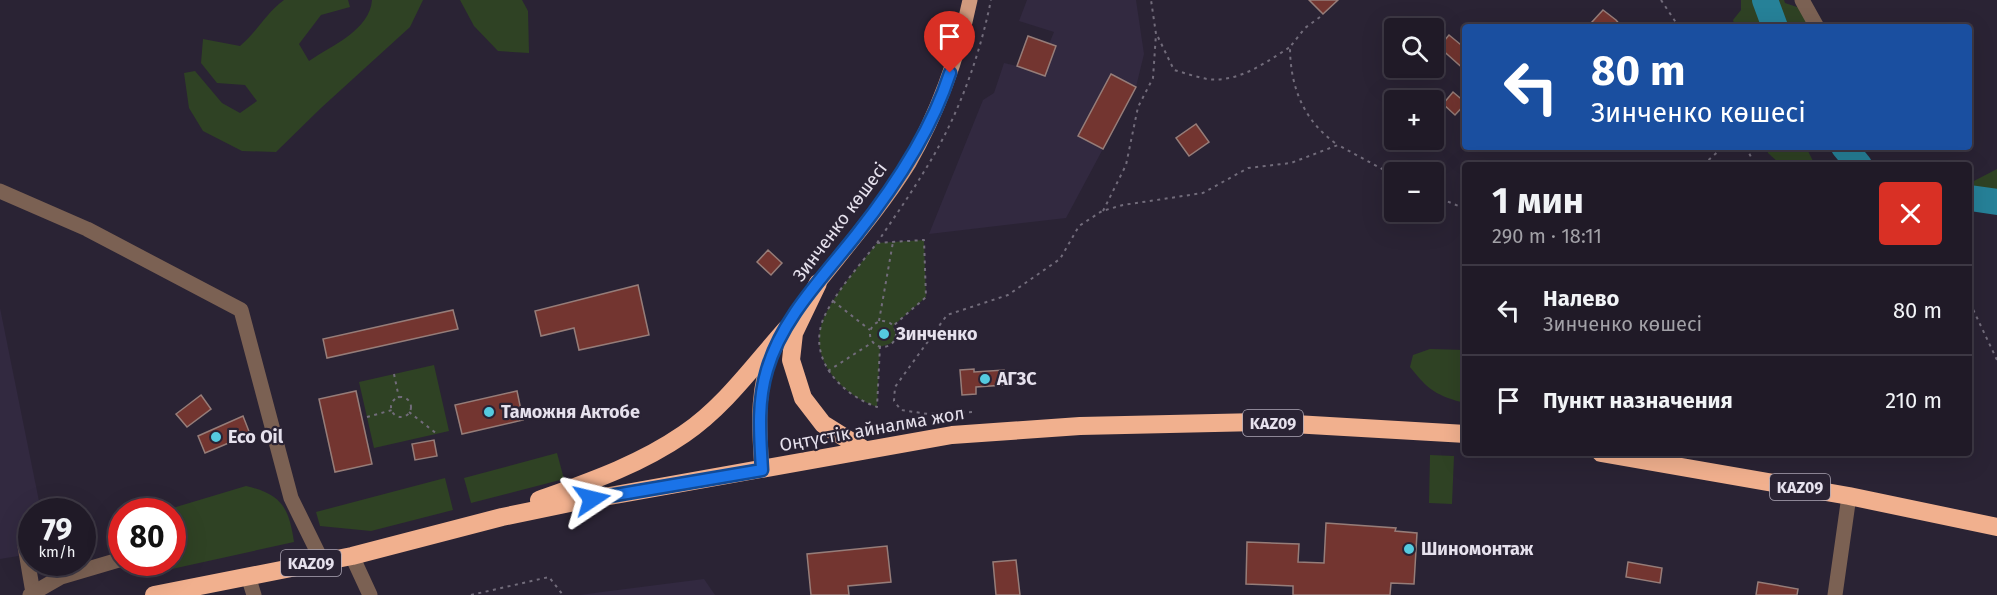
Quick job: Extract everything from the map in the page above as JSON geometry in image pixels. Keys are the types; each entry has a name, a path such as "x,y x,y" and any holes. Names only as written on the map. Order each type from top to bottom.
{"highway":[{"path":"819,283 794,333 791,360 803,398 823,424 863,449"},
{"path":"502,517 531,503 636,463 685,433 726,396 786,329"},
{"name":"Оңтүстік айналма жол","path":"154,595 352,556 502,517 762,470 863,449 952,435 1104,426 1259,423 1462,434"},
{"name":"KAZ09","path":"1618,456 1849,496 1997,527"}],"main road":[{"name":"Зинченко көшесі","path":"762,470 759,405 766,371 775,348 819,283 860,231 908,163 944,92 962,36 970,0"}],"street":[{"path":"1802,0 1814,24"},
{"path":"0,191 87,229 241,310 291,498 322,561"},
{"path":"1835,595 1849,496"},
{"path":"352,556 369,595"},
{"path":"29,576 31,594 61,577 108,563"},
{"path":"248,576 254,595"}],"path":[{"path":"1102,211 1126,165 1138,107 1153,78 1156,34 1151,0"},
{"path":"1661,0 1677,24"},
{"path":"1156,34 1174,70 1208,79 1236,77 1266,62 1290,46 1305,28 1320,17"},
{"path":"1290,46 1290,70 1294,88 1322,135 1384,170"},
{"path":"972,412 928,414 901,410 894,401 895,387 947,315 1008,295 1060,259 1080,226 1102,211 1123,205 1203,193 1248,168 1291,163 1338,145"},
{"path":"1706,162 1720,150"},
{"path":"1444,200 1462,207"},
{"path":"880,346 878,407 862,402 846,391 828,371 820,350 824,317 833,301 877,243 924,240 926,297 893,326"},
{"path":"870,330 879,321 893,242"},
{"path":"833,301 870,330 873,342 880,346 892,342 896,335 893,326 887,321 879,321"},
{"path":"1972,307 1997,360"},
{"path":"828,371 873,342"},
{"path":"394,374 399,398"},
{"path":"399,398 408,400 411,406 405,416 399,417 392,410 393,401 399,398"},
{"path":"367,417 392,410"},
{"path":"409,412 437,434"},
{"path":"471,595 549,577 563,595"}],"shaded area":[{"path":"1027,0 1136,0 1144,54 1136,87 1066,218 929,234 983,100 994,93 1004,63 1017,66 1027,36 1049,44 1054,32 1019,21"},
{"path":"0,308 38,498 18,498 18,556 0,559"},
{"path":"704,579 715,595 580,595 602,592"}],"green space":[{"path":"284,0 348,0 350,7 321,15 299,44 309,61 357,29 370,11 372,0 423,0 410,27 276,152 242,151 203,131 189,108 184,73 195,71 222,103 240,113 257,101 245,85 217,83 201,63 203,39 240,46"},
{"path":"460,0 522,0 528,11 529,53 498,51 474,26"},
{"path":"1741,0 1757,0 1769,24 1734,24 1733,20 1741,10"},
{"path":"1770,0 1784,0 1785,3 1806,10 1811,24 1780,24"},
{"path":"1767,150 1808,150 1814,162 1778,162"},
{"path":"1997,169 1997,199 1972,193 1972,182"},
{"path":"924,240 926,297 893,326 896,335 892,343 880,347 877,407 850,393 830,372 819,345 820,330 825,315 836,296 877,243"},
{"path":"1430,349 1462,350 1462,402 1447,398 1422,381 1410,367 1413,355"},
{"path":"434,365 449,431 374,448 359,382"},
{"path":"557,453 564,479 471,503 464,478"},
{"path":"1430,455 1454,456 1452,504 1429,503"},
{"path":"445,478 453,510 371,531 320,526 316,512"},
{"path":"246,486 258,489 275,498 286,511 294,542 186,566 186,504"}],"building":[{"path":"1309,0 1338,0 1323,14"},
{"path":"1603,10 1619,24 1594,24 1592,22"},
{"path":"1449,35 1462,46 1462,67 1444,51 1444,41"},
{"path":"1028,36 1056,46 1045,76 1017,66"},
{"path":"1111,74 1136,87 1103,149 1078,136"},
{"path":"1453,92 1462,100 1462,107 1455,115 1444,105"},
{"path":"1196,124 1209,142 1189,156 1176,138"},
{"path":"768,250 782,263 771,275 757,262"},
{"path":"638,285 649,335 579,350 574,328 541,336 535,311"},
{"path":"453,310 458,329 327,358 323,339"},
{"path":"974,369 974,372 1004,370 1005,385 976,387 976,394 962,395 960,370"},
{"path":"356,391 372,464 335,472 319,399"},
{"name":"Таможня Актобе","path":"517,391 523,420 462,434 455,405"},
{"path":"201,395 211,409 187,427 176,414"},
{"path":"243,416 250,434 205,453 198,436"},
{"path":"434,440 437,456 415,460 412,444"},
{"path":"1326,523 1396,528 1395,531 1417,533 1414,584 1391,583 1390,595 1293,595 1293,586 1246,584 1247,542 1299,544 1298,562 1324,563"},
{"path":"887,546 891,582 848,586 849,595 811,595 807,554"},
{"path":"1016,560 1020,595 996,595 993,562"},
{"path":"1628,562 1662,568 1660,583 1626,577"},
{"path":"1758,582 1798,589 1797,595 1756,595"}],"waterway":[{"path":"1765,0 1774,24"},
{"path":"1846,150 1856,162"},
{"path":"1972,198 1997,202"}],"place":[{"name":"Зинченко","path":"884,334"},
{"name":"АГЗС","path":"985,379"},
{"name":"Таможня Актобе","path":"489,412"},
{"name":"Eco Oil","path":"216,437"},
{"name":"Шиномонтаж","path":"1409,549"}],"route":[{"path":"592,499 762,470 759,405 766,371 775,348 798,309 860,231 908,163 944,92 950,73"}]}
